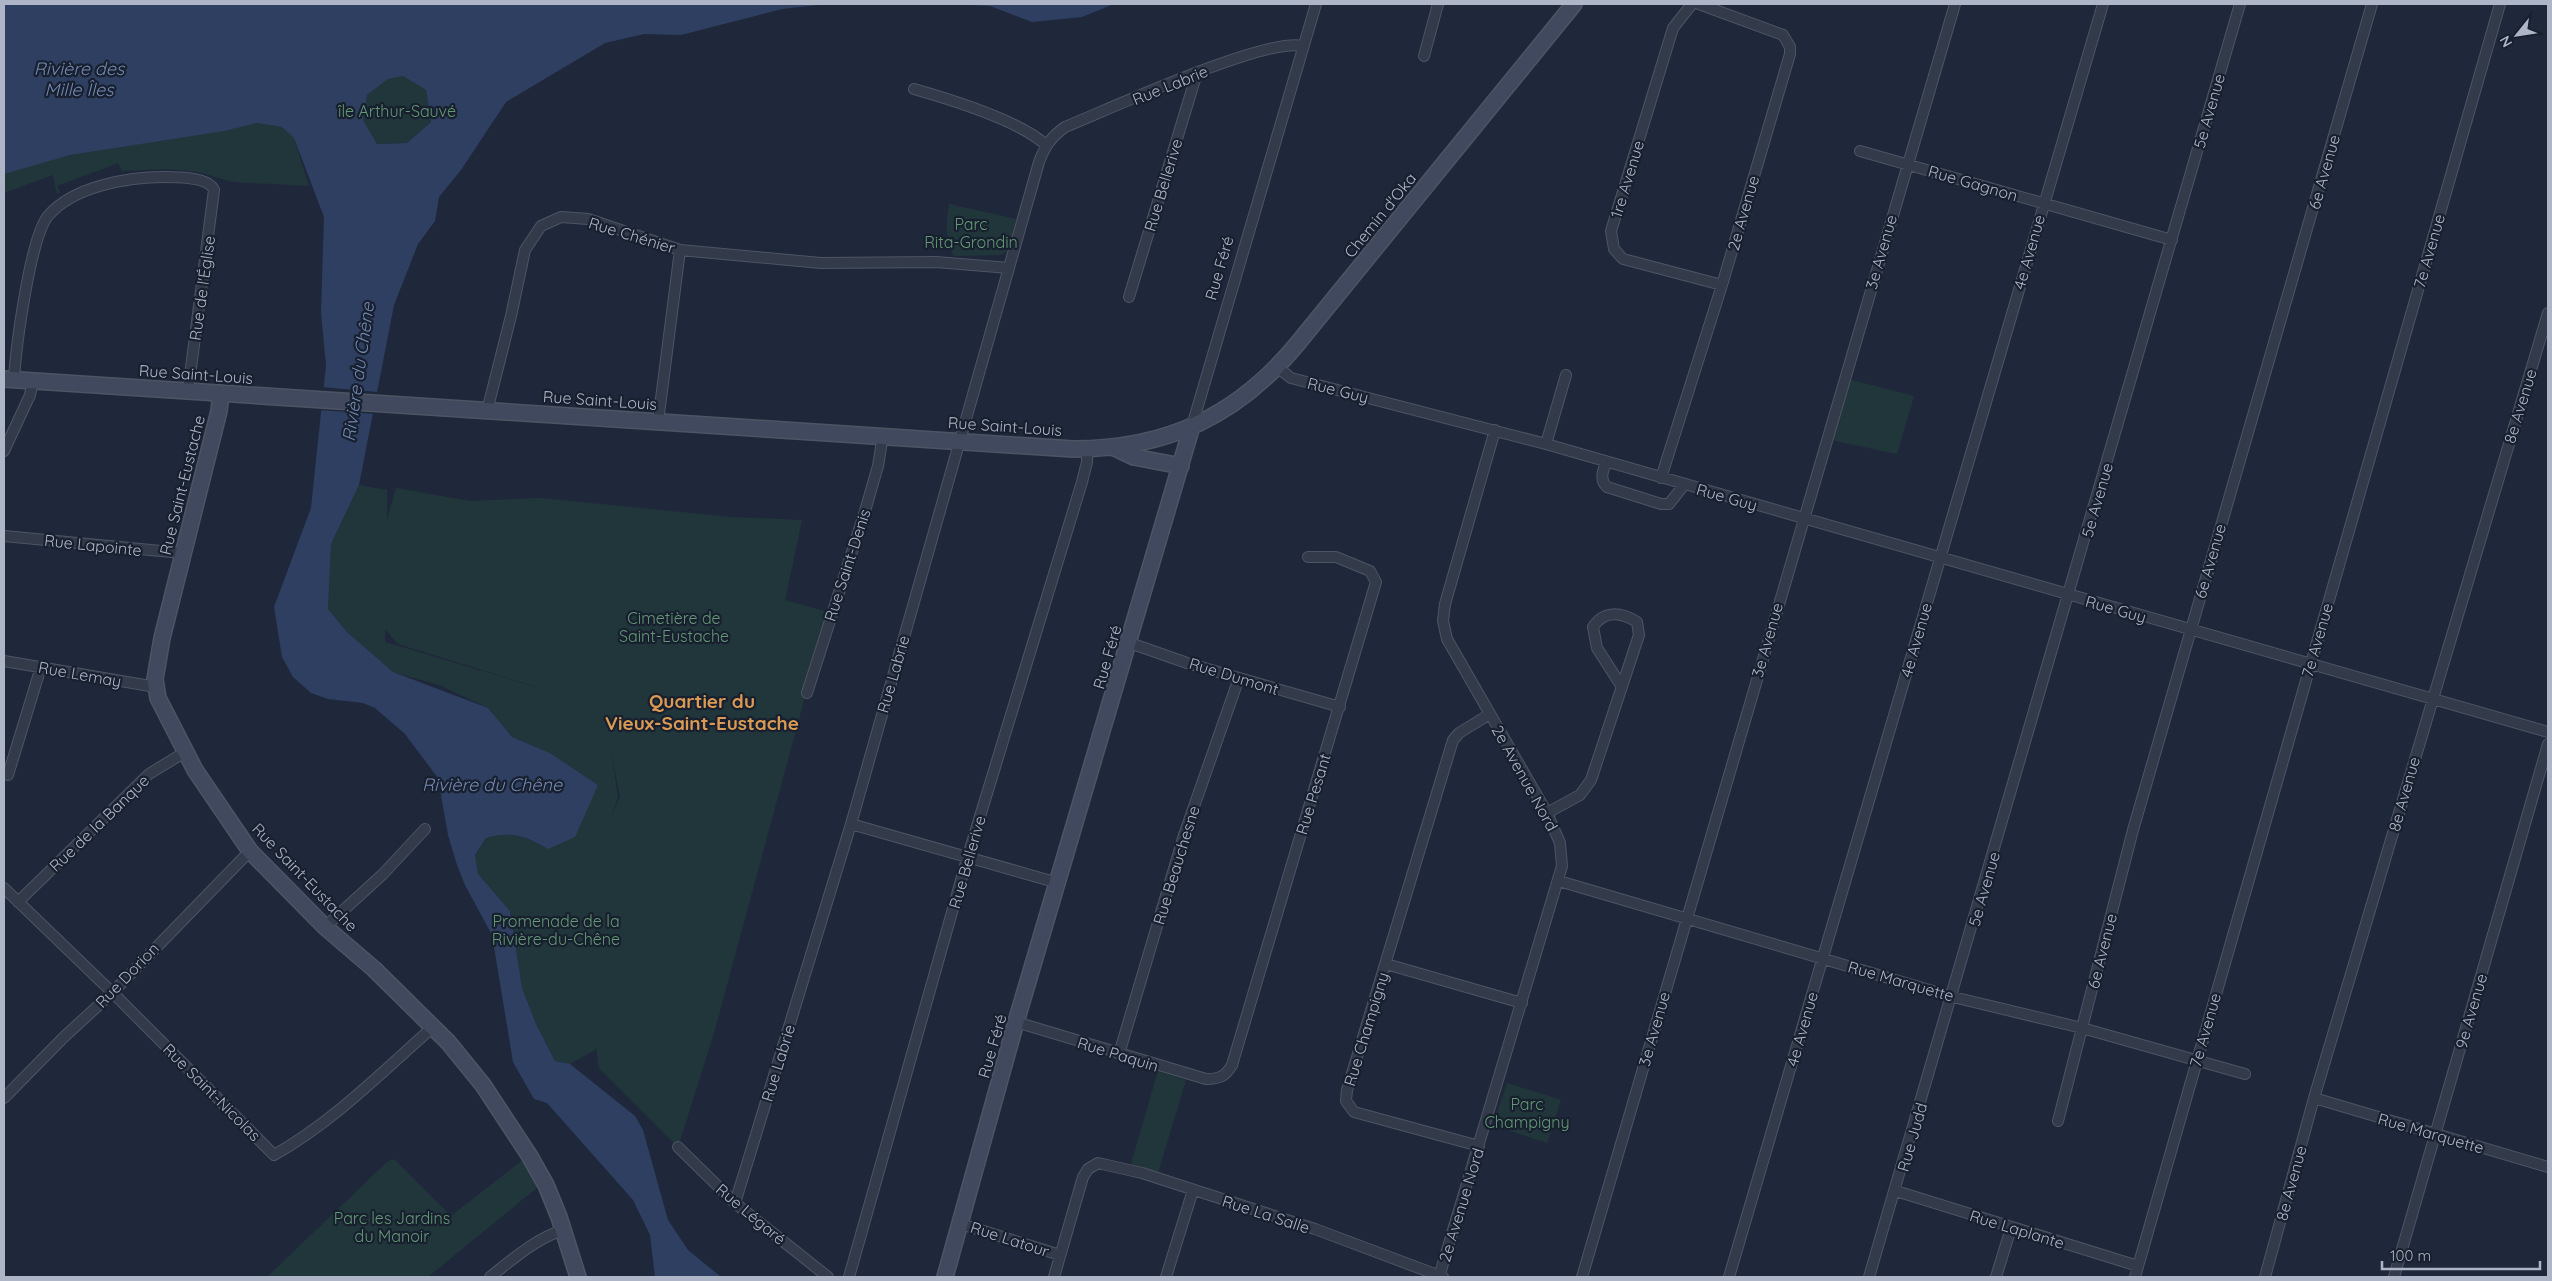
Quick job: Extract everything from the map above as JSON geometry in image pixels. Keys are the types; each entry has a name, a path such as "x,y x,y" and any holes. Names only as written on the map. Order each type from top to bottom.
{"street":[{"name":"Rue Féré","path":"945,1277 1016,1022 1130,643 1302,46 1316,4"},
{"path":"1424,56 1438,4"},
{"name":"Chemin d'Oka","path":"1192,426 1236,402 1277,367 1574,4"},
{"name":"1re Avenue","path":"1692,4 1673,28 1611,231 1614,249 1623,258 1722,285"},
{"name":"2e Avenue","path":"1662,478 1722,285 1790,47 1783,35 1698,4"},
{"name":"3e Avenue","path":"1582,1277 1955,4"},
{"name":"4e Avenue","path":"1729,1277 2103,4"},
{"name":"5e Avenue","path":"1953,996 2240,4"},
{"name":"6e Avenue","path":"2058,1121 2133,830 2372,4"},
{"name":"7e Avenue","path":"2135,1277 2500,4"},
{"name":"Rue Labrie","path":"735,1203 851,824 1039,162 1046,145 1054,135 1065,127 1197,72 1274,48 1294,44 1302,46"},
{"name":"Rue Bellerive","path":"1129,297 1197,72"},
{"path":"914,89 949,99 992,116 1038,137 1046,145"},
{"name":"Rue Gagnon","path":"1860,151 2172,240"},
{"name":"Rue de l'Église","path":"9,379 32,267 43,225 53,210 90,190 123,180 178,178 205,182 212,186 214,190 188,391"},
{"name":"Rue Chénier","path":"487,411 511,316 525,250 541,226 561,217 588,219 680,250 821,263 936,262 1009,268"},
{"path":"658,422 680,250"},
{"name":"8e Avenue","path":"2265,1277 2314,1098 2431,700 2543,348 2548,313"},
{"name":"Rue Guy","path":"1277,367 1291,378 1546,444 2190,631 2548,732"},
{"path":"1546,444 1566,375"},
{"name":"Rue Saint-Louis","path":"9,379 1087,449 1144,442 1192,426"},
{"path":"4,452 30,395 33,380"},
{"name":"Rue Saint-Eustache","path":"221,393 219,411 182,553 158,658 156,687 166,718 195,770 250,851 325,926 374,969 433,1027 483,1085 524,1147 546,1185 578,1277"},
{"name":"2e Avenue Nord","path":"1440,1277 1562,866 1560,843 1547,813 1448,639 1444,621 1445,604 1495,430"},
{"name":"Rue Saint-Denis","path":"807,693 865,511 878,466 883,436"},
{"path":"1113,447 1134,457 1181,466"},
{"name":"Rue Bellerive","path":"849,1277 967,859 1082,482 1087,462 1087,449"},
{"name":"Rue Guy","path":"1606,462 1602,477 1607,486 1661,504 1673,502 1684,485"},
{"name":"Rue Lapointe","path":"4,536 182,553"},
{"name":"Rue Pesant","path":"1221,1077 1226,1075 1232,1065 1376,582 1370,571 1336,557 1308,557"},
{"path":"1547,813 1580,794 1591,780 1622,687 1639,636 1637,622 1626,616 1609,614 1599,618 1593,627 1597,648 1622,687"},
{"name":"Rue Dumont","path":"1130,643 1239,678 1340,707"},
{"name":"Rue Lemay","path":"4,661 156,687"},
{"path":"8,775 41,667"},
{"name":"Rue Beauchesne","path":"1119,1054 1184,835 1239,678"},
{"name":"Rue Champigny","path":"1479,1146 1362,1115 1349,1108 1346,1101 1347,1090 1453,740 1459,733 1490,714"},
{"name":"9e Avenue","path":"2394,1277 2548,744"},
{"name":"Rue de la Banque","path":"18,902 148,774 185,752"},
{"path":"851,824 967,859 1058,883"},
{"path":"325,926 383,874 425,829"},
{"name":"Rue Dorion","path":"4,1098 64,1037 113,992 250,851"},
{"name":"Rue Marquette","path":"1559,881 1953,996 2082,1028 2245,1074"},
{"name":"Rue Saint-Nicolas","path":"4,888 113,992 274,1155 301,1140 345,1105 433,1027"},
{"name":"Rue Champigny","path":"1386,964 1522,1003"},
{"name":"Rue Judd","path":"1869,1277 1953,996"},
{"name":"Rue Paquin","path":"1016,1022 1206,1079 1221,1077"},
{"name":"Rue Marquette","path":"2314,1098 2548,1167"},
{"name":"Rue Légaré","path":"678,1147 735,1203 828,1277"},
{"name":"Rue La Salle","path":"1060,1255 1083,1177 1088,1169 1098,1163 1142,1173 1315,1229 1440,1277"},
{"path":"1166,1277 1193,1190"},
{"name":"Rue Laplante","path":"1896,1191 2138,1266"},
{"name":"Rue Latour","path":"961,1224 1060,1255"},
{"path":"1996,1277 2011,1228"},
{"path":"490,1277 522,1252 550,1234 563,1230"},
{"path":"1054,1277 1060,1255"}],"green space":[{"name":"île Arthur-Sauvé","path":"403,76 426,90 431,122 407,143 377,144 363,120 367,95 388,79"},
{"path":"257,123 282,127 294,138 309,186 233,182 198,172 167,169 122,171 118,163 57,186 60,192 57,194 53,175 4,193 4,174 35,164 98,150 226,130"},
{"name":"Parc Rita-Grondin","path":"949,204 1016,219 1008,251 1001,255 954,256 949,244 947,231"},
{"path":"1844,378 1914,396 1897,454 1826,439"},
{"name":"Cimetière de Saint-Eustache","path":"359,485 387,490 387,520 396,488 470,501 540,498 730,517 802,520 785,600 828,612 714,1033 678,1147 599,1068 596,1047 595,1050 570,1064 555,1061 536,1024 522,988 510,911 478,874 475,856 486,838 504,835 518,836 548,849 598,785 550,753 512,737 488,708 439,685 393,672 347,632 328,609 331,544","holes":["385,629 398,644 569,697 385,642","611,751 620,797 611,817 618,797"]},
{"path":"1158,1071 1186,1080 1158,1173 1131,1164"},
{"name":"Parc Champigny","path":"1507,1083 1561,1100 1547,1143 1493,1125"},
{"name":"Parc les Jardins du Manoir","path":"529,1155 544,1182 428,1277 267,1277 387,1162 394,1159 451,1216"}],"water":[{"path":"4,4 827,4 782,9 681,35 644,34 605,43 506,102 461,170 439,197 435,221 418,244 394,305 359,485 331,544 328,609 347,632 393,672 488,708 512,737 550,753 598,785 575,837 548,849 518,836 504,835 486,838 475,855 478,874 510,911 522,988 536,1024 555,1061 570,1064 635,1116 643,1130 668,1220 688,1250 721,1277 655,1277 650,1235 633,1200 547,1103 534,1099 513,1062 492,935 465,885 457,865 448,835 438,778 405,734 375,708 363,703 328,699 311,693 293,677 282,657 274,607 311,508 326,365 321,313 324,217 294,138 282,127 257,123 224,131 70,155 4,174","holes":["403,76 426,90 431,122 407,143 377,144 363,120 367,95 388,79"]},
{"path":"953,4 1114,4 1082,17 1032,22 990,6"}],"pier":[{"path":"321,387 378,392 375,414 319,410"}],"district":[{"name":"Quartier du Vieux-Saint-Eustache","path":"702,712"}],"water label":[{"name":"Rivière des Mille Îles","path":"79,78"},
{"name":"Rivière du Chêne","path":"358,372"},
{"name":"Rivière du Chêne","path":"492,784"}],"park label":[{"name":"Promenade de la Rivière-du-Chêne","path":"556,930"}]}
